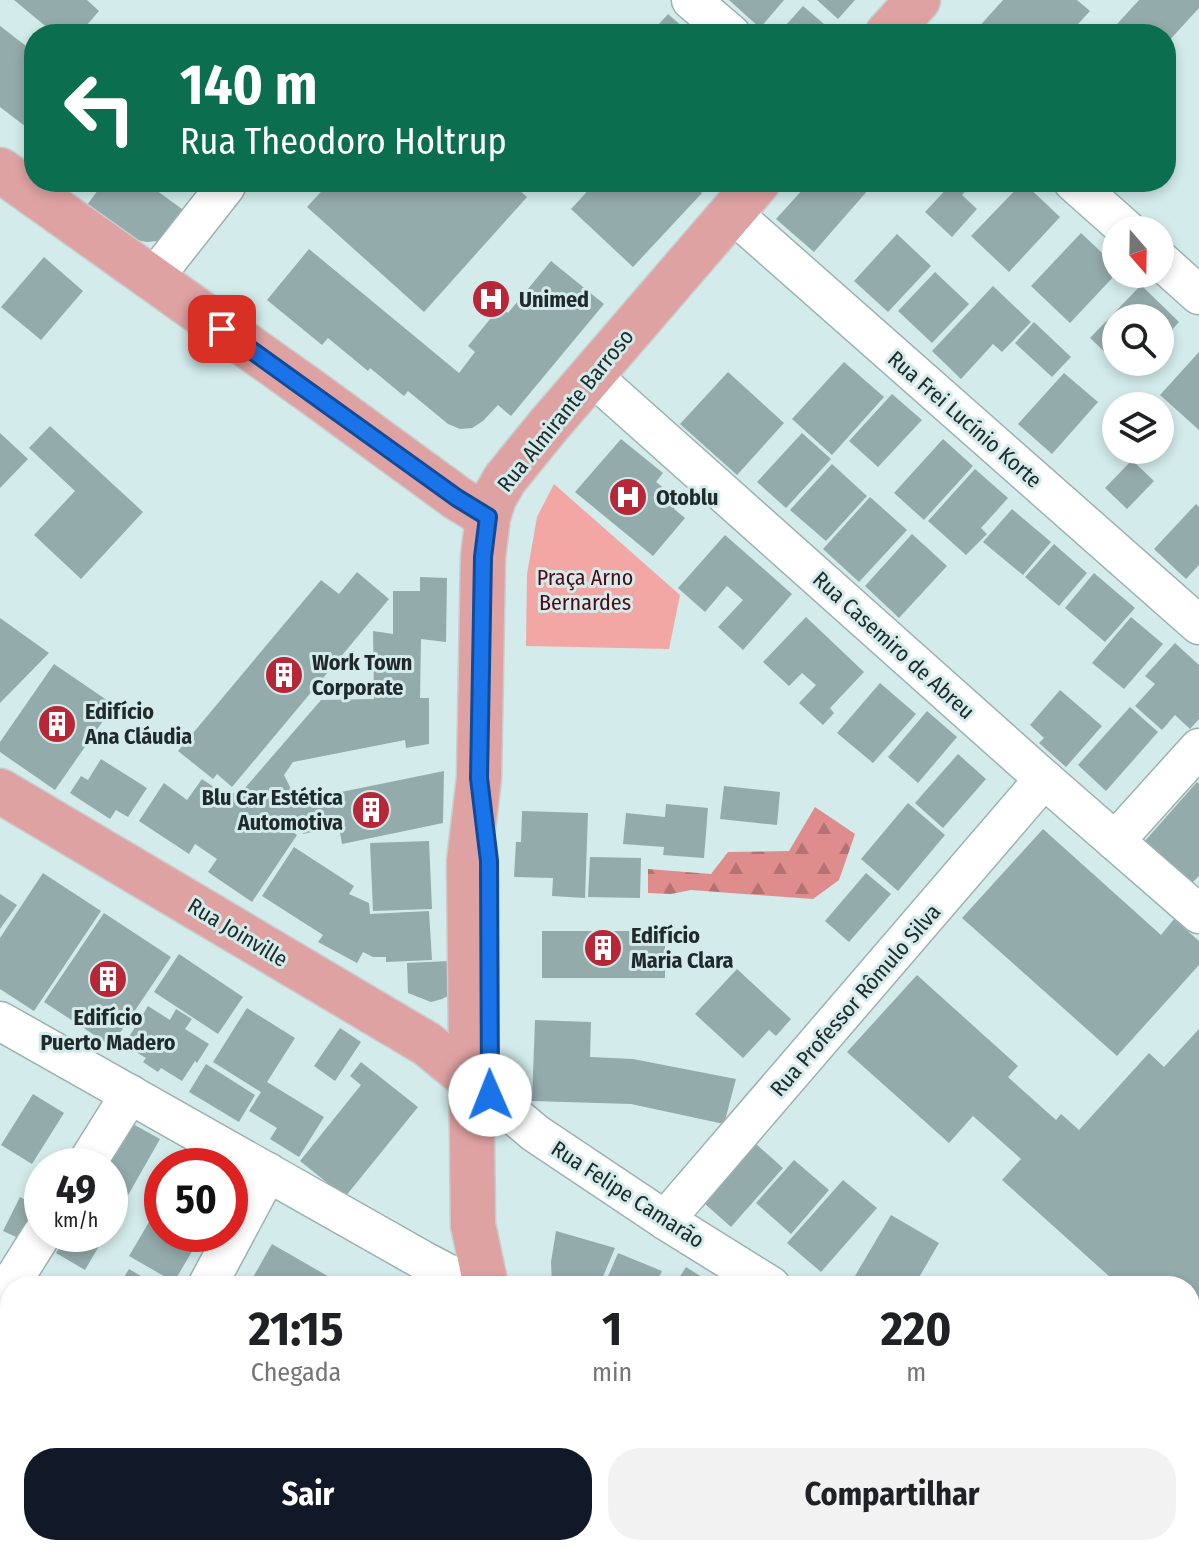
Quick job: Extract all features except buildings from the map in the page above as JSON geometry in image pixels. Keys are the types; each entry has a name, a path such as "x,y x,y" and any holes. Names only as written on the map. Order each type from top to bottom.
{"main road":[{"path":"0,170 24,187"},
{"path":"31,192 457,498 488,517"},
{"name":"Rua Almirante Barroso","path":"484,1276 473,1225 480,1088 469,862 479,778 483,557 488,517 505,479 745,197"},
{"name":"Rua Joinville","path":"0,791 427,1044 480,1088"}],"street":[{"path":"691,0 719,24"},
{"path":"153,279 221,192"},
{"path":"1084,192 1111,216"},
{"name":"Rua Frei Lucínio Korte","path":"745,197 1199,625"},
{"name":"Rua Casemiro de Abreu","path":"591,375 1199,914"},
{"path":"1115,841 1199,748"},
{"name":"Rua Professor Rômulo Silva","path":"665,1220 1044,779"},
{"path":"0,1021 454,1276"},
{"name":"Rua Felipe Camarão","path":"480,1088 535,1133 755,1276"},
{"path":"96,1148 130,1094"},
{"path":"212,1276 268,1172"},
{"path":"16,1276 31,1252"}],"green space":[{"name":"Praça Arno Bernardes","path":"554,484 680,595 669,649 526,646 527,574 537,517"},
{"path":"815,807 855,834 839,880 813,899 691,890 671,894 648,893 648,869 711,874 728,852 789,851"}],"place":[{"name":"Unimed","path":"491,299"},
{"name":"Otoblu","path":"628,497"},
{"name":"Work Town Corporate","path":"284,675"},
{"name":"Edifício Ana Cláudia","path":"57,724"},
{"name":"Blu Car Estética Automotiva","path":"371,810"},
{"name":"Edifício Maria Clara","path":"603,948"},
{"name":"Edifício Puerto Madero","path":"108,979"}],"route":[{"path":"222,329 488,517 483,557 479,778 489,861 490,1095"}]}
